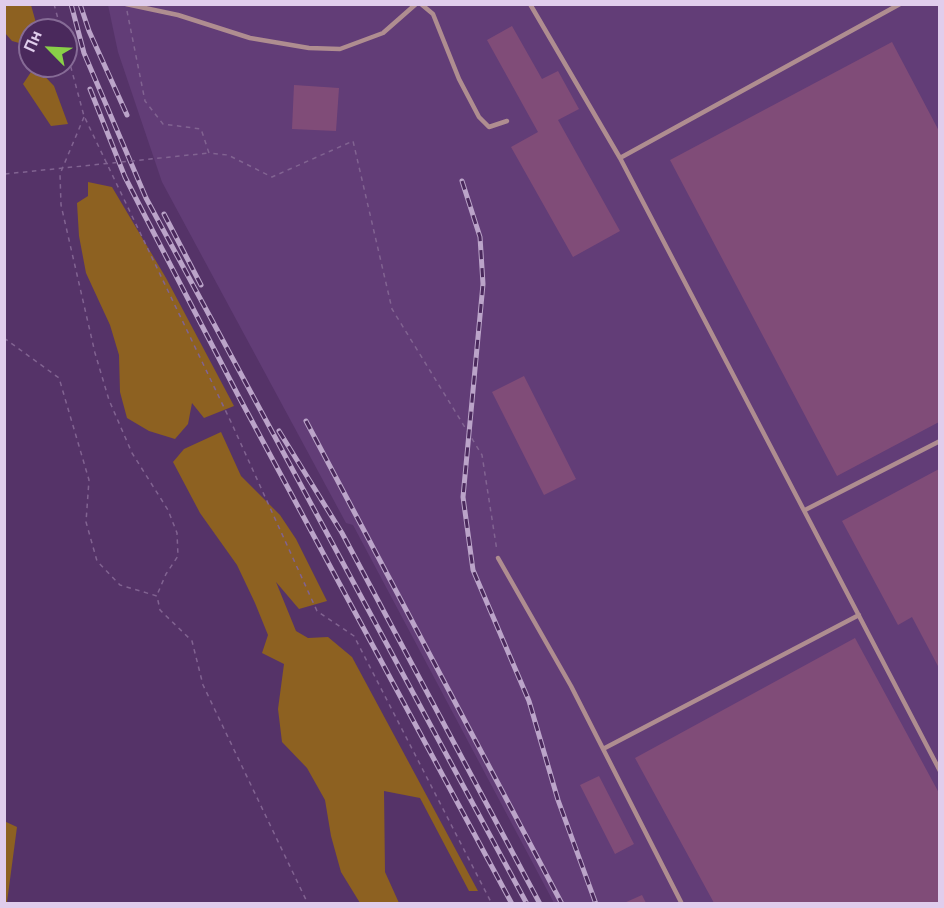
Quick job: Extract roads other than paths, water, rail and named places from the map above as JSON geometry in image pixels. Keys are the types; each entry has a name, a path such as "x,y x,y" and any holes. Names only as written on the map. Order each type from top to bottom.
{"lane":[{"path":"126,4 178,15 249,38 309,48 340,49 383,33 416,4"},
{"path":"422,4 433,14 459,79 479,117 489,127 507,121"},
{"path":"530,4 620,158 939,771"},
{"path":"620,158 900,4"},
{"path":"805,510 939,441"},
{"path":"498,558 603,749 682,903"},
{"path":"603,749 859,615"}],"railway":[{"path":"71,4 84,53 146,198 527,904"},
{"path":"80,4 89,31 127,115"},
{"path":"90,89 125,177 145,216 239,397 512,904"},
{"path":"462,181 480,237 483,284 463,497 473,570 529,701 558,800 596,904"},
{"path":"164,214 201,285"},
{"path":"306,421 562,904"},
{"path":"279,431 342,533 540,904"}]}
